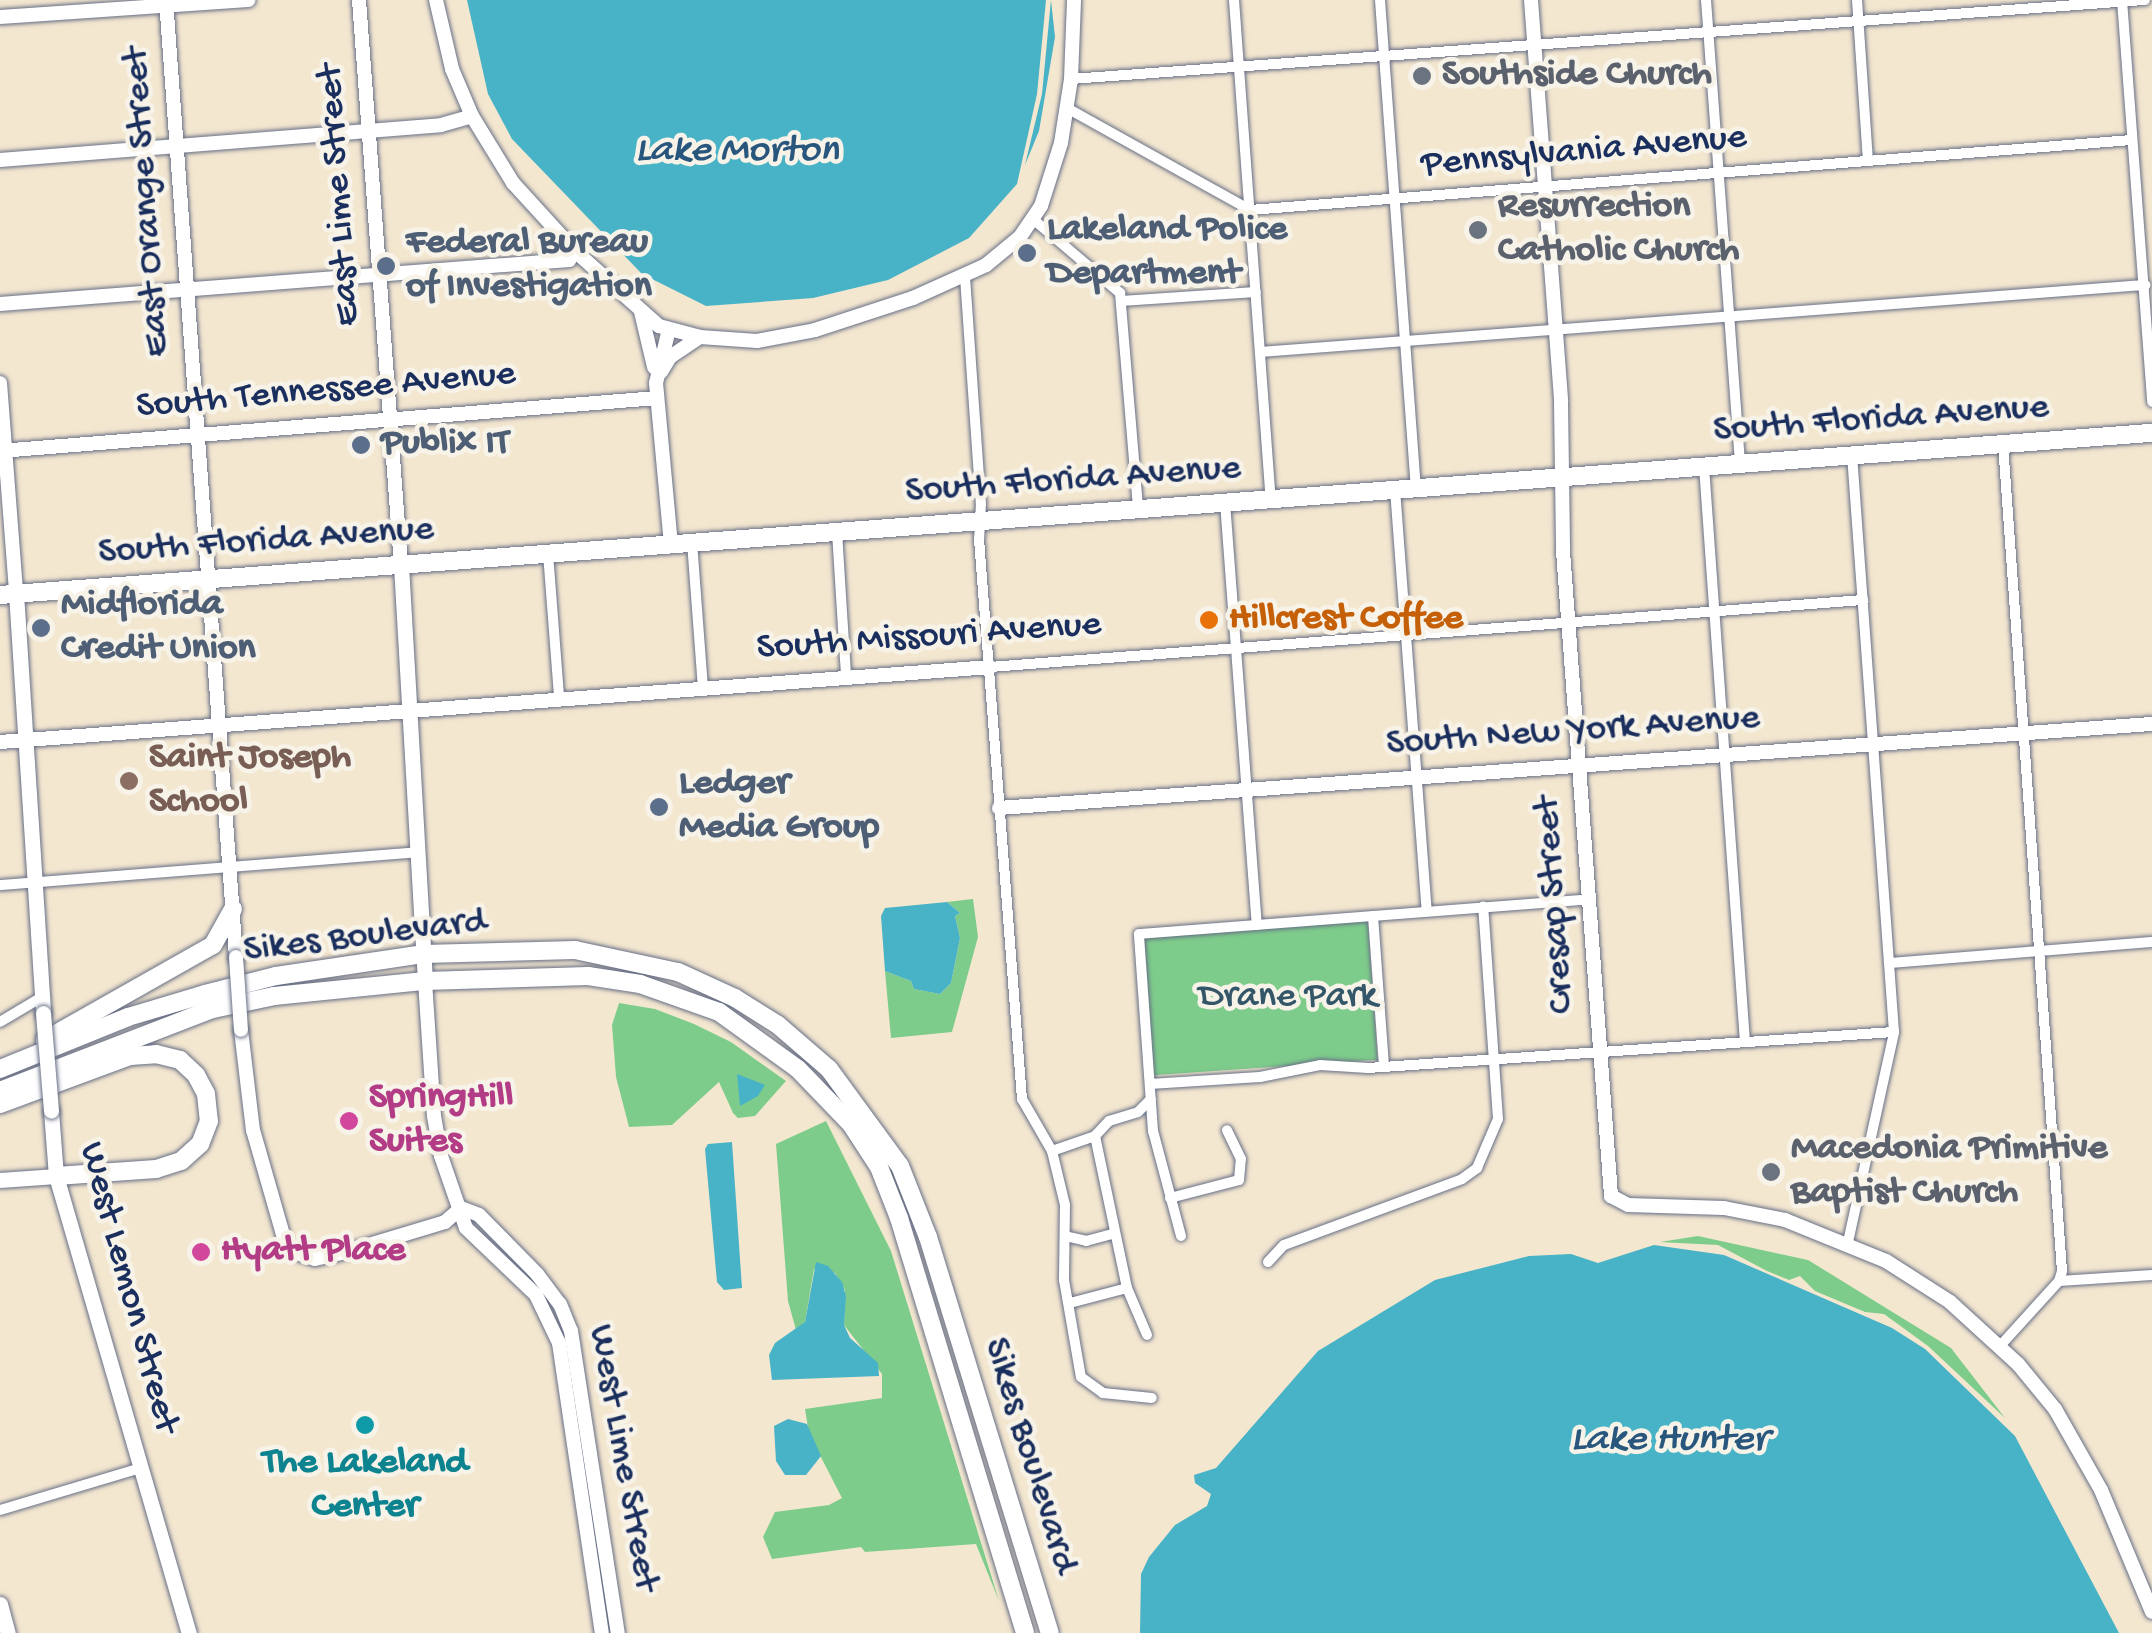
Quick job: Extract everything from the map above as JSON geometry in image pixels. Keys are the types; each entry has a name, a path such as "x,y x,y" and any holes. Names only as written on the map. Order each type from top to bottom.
{"main road":[{"name":"South Florida Avenue","path":"8,594 2152,433"},
{"path":"400,565 425,981"},
{"name":"West Lemon Street","path":"8,594 24,740 56,1176 189,1633"},
{"path":"0,1068 213,946 233,910"},
{"name":"Sikes Boulevard","path":"0,1068 128,1017 206,994 276,976 424,954 575,950 678,972 750,1007 823,1064 900,1166 928,1237 1050,1633"},
{"name":"Sikes Boulevard","path":"0,1091 213,1009 274,996 425,981 588,976 640,984 718,1012 760,1038 810,1081 851,1124 879,1167 899,1218 1026,1633"},
{"path":"718,1012 728,1011 798,1056 823,1064"},
{"path":"0,1104 130,1056 156,1054 180,1060 196,1075 206,1094 209,1121 200,1144 180,1160 156,1169 0,1180"},
{"path":"810,1081 832,1090 879,1135"},
{"path":"0,1604 8,1633"}],"street":[{"path":"0,17 248,0"},
{"name":"East Lime Street","path":"360,0 400,565"},
{"path":"436,0 452,69 472,116 513,183 574,250 641,312 669,329 700,337 758,342 848,320 965,277 1004,254 1034,220 1050,180 1068,108 1074,0"},
{"path":"1234,0 1272,498"},
{"path":"1380,0 1416,488"},
{"name":"Cresap Street","path":"1532,0 1555,330 1568,622 1610,1192 1620,1203 1724,1208 1786,1220 1848,1242"},
{"path":"1706,0 1740,463"},
{"path":"1857,0 1868,161"},
{"path":"1071,79 2145,0"},
{"path":"2122,1 2152,402"},
{"name":"East Orange Street","path":"166,3 249,1112 286,1245 309,1259 445,1222 461,1208"},
{"path":"1068,108 1250,210"},
{"path":"0,160 455,123 472,116"},
{"name":"Pennsylvania Avenue","path":"1250,210 2132,140"},
{"path":"2139,215 2152,214"},
{"path":"1034,220 1120,293 1138,510"},
{"path":"0,304 569,260 574,250"},
{"path":"965,277 1022,1099 1052,1151 1065,1205 1064,1280 1074,1351 1088,1385 1103,1393 1152,1398"},
{"path":"1260,352 2145,285"},
{"path":"1121,301 1256,292"},
{"path":"641,312 657,390 671,544"},
{"path":"657,390 669,329"},
{"path":"657,390 665,362 700,337"},
{"path":"0,383 8,594"},
{"name":"South Tennessee Avenue","path":"3,450 391,420 657,390"},
{"path":"2000,1346 2059,1282 2062,1271 2003,444"},
{"path":"1852,455 1894,1032 1848,1242 1910,1274 2000,1346 2038,1386 2080,1449 2151,1608"},
{"path":"1704,466 1745,1042"},
{"path":"1395,489 1427,911"},
{"path":"1225,502 1257,925"},
{"path":"838,532 846,676"},
{"path":"692,542 703,687"},
{"path":"548,553 559,698"},
{"name":"South Missouri Avenue","path":"0,742 1863,600"},
{"name":"South New York Avenue","path":"999,808 2152,724"},
{"path":"0,885 419,852"},
{"path":"1180,1236 1157,1147 1139,934 1589,899"},
{"path":"1268,1262 1284,1245 1471,1174 1498,1126 1483,907"},
{"path":"1373,916 1384,1065"},
{"path":"1889,962 2152,942"},
{"path":"425,981 440,1156 466,1228 536,1295 556,1333 602,1633"},
{"path":"0,1022 43,1005"},
{"path":"1150,1084 1260,1078 1299,1066 1384,1065 1894,1032"},
{"path":"1052,1151 1095,1136 1108,1121 1138,1112 1151,1099"},
{"path":"1170,1198 1239,1180 1241,1159 1227,1130"},
{"path":"1095,1136 1127,1288 1147,1335"},
{"name":"West Lime Street","path":"461,1208 479,1215 537,1274 560,1304 574,1338 618,1633"},
{"path":"1065,1236 1086,1241 1113,1234"},
{"path":"2059,1282 2152,1275"},
{"path":"1070,1303 1127,1288"},
{"path":"0,1510 141,1468"}],"green space":[{"path":"973,899 978,937 952,1032 891,1038 885,971 911,981 914,989 940,994 951,983 960,938 955,916 960,913 947,902"},
{"name":"Drane Park","path":"1368,921 1378,1060 1153,1075 1144,937"},
{"path":"619,1003 655,1009 694,1024 731,1042 786,1081 755,1116 738,1118 719,1082 672,1125 629,1127 616,1077 612,1025"},
{"path":"826,1121 891,1251 999,1601 976,1544 865,1552 861,1547 772,1559 763,1537 775,1512 829,1505 842,1498 809,1434 805,1409 882,1398 882,1374 844,1325 845,1290 835,1273 814,1269 805,1322 796,1330 788,1301 776,1144"},
{"path":"1698,1236 1808,1260 1951,1348 2005,1418 1928,1346 1884,1314 1865,1312 1815,1291 1800,1276 1789,1280 1718,1245 1660,1242"}],"water":[{"name":"Lake Morton","path":"467,0 1046,0 1037,94 1017,184 969,238 888,280 813,298 706,306 642,274 512,139 488,94"},
{"path":"1051,0 1055,37 1039,131 1025,165 1042,94"},
{"path":"947,902 960,913 955,916 960,938 951,983 940,994 914,989 911,981 885,971 881,916 885,908"},
{"path":"737,1074 765,1085 758,1096 740,1106"},
{"path":"732,1142 742,1288 724,1290 717,1282 705,1149 708,1144"},
{"name":"Lake Hunter","path":"1654,1245 1724,1255 1892,1328 1925,1349 2015,1436 2119,1633 1140,1633 1141,1574 1149,1557 1175,1525 1207,1506 1211,1494 1195,1483 1194,1475 1216,1468 1318,1351 1435,1280 1529,1256 1571,1254 1598,1263"},
{"path":"816,1262 828,1266 842,1282 846,1296 844,1325 850,1338 878,1363 879,1376 772,1380 769,1355 775,1343 805,1322"},
{"path":"788,1419 807,1424 821,1456 806,1475 785,1475 776,1461 774,1426"}],"place":[{"name":"Southside Church","path":"1422,76"},
{"name":"Resurrection Catholic Church","path":"1478,230"},
{"name":"Lakeland Police Department","path":"1027,253"},
{"name":"Federal Bureau of Investigation","path":"386,266"},
{"name":"Publix IT","path":"361,445"},
{"name":"Hillcrest Coffee","path":"1209,620"},
{"name":"Midflorida Credit Union","path":"41,628"},
{"name":"Saint Joseph School","path":"129,781"},
{"name":"Ledger Media Group","path":"659,807"},
{"name":"SpringHill Suites","path":"349,1121"},
{"name":"Macedonia Primitive Baptist Church","path":"1771,1172"},
{"name":"Hyatt Place","path":"201,1252"},
{"name":"The Lakeland Center","path":"365,1425"}]}
